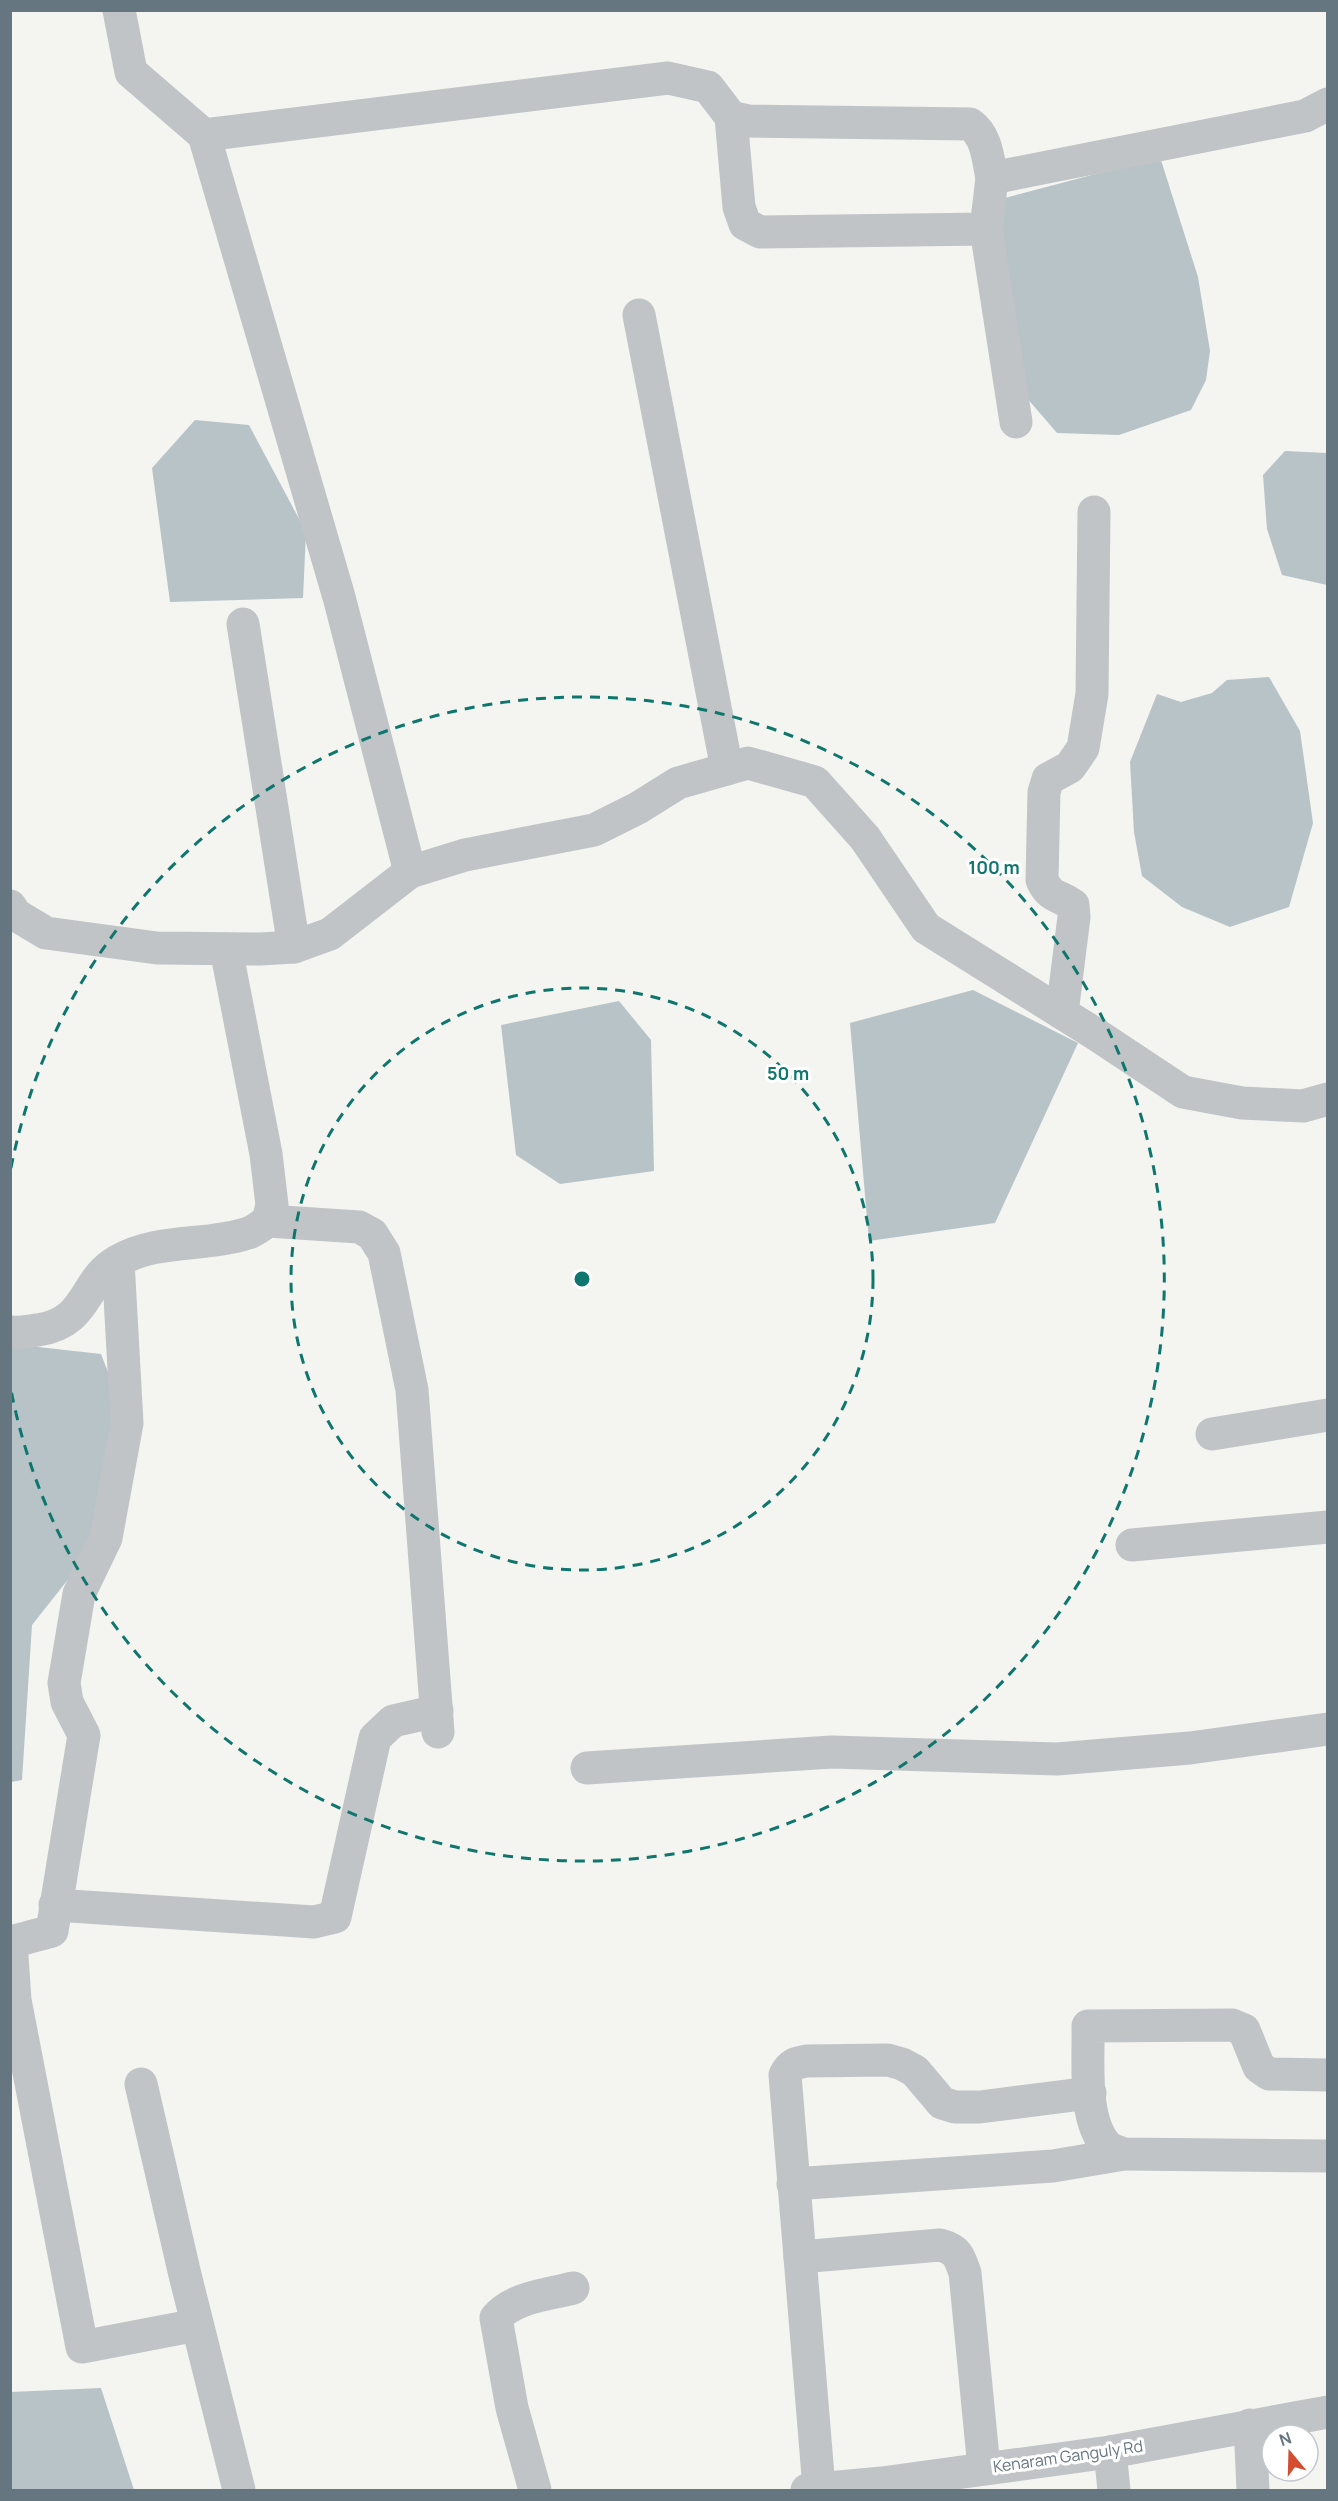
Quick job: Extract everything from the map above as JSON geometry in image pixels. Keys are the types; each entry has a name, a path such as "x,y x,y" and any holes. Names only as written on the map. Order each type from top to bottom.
{"street":[{"path":"119,10 131,72 204,135 339,597 410,872"},
{"path":"204,135 668,78 708,87 731,117 739,207 745,224 760,232 986,229"},
{"path":"992,178 1305,116 1328,104"},
{"path":"731,117 749,121 970,124 977,129 983,140 992,178 986,229 1016,422"},
{"path":"639,315 727,769"},
{"path":"1062,1013 1074,916 1073,905 1046,890 1042,880 1044,792 1048,779 1070,767 1083,748 1092,694 1094,512"},
{"path":"243,624 294,947"},
{"path":"10,906 16,915 46,933 157,948 294,947 330,934 410,872 465,855 594,830 638,808 678,783 748,763 815,782 865,838 926,928 1183,1092 1242,1103 1303,1106 1328,1099"},
{"path":"226,949 266,1154 272,1205 268,1221"},
{"path":"10,1332 50,1328 73,1317 104,1272 118,1261 148,1249 250,1233 268,1221 359,1227 372,1234 384,1253 412,1390 437,1722 393,1721 375,1738 334,1917 314,1922 55,1905"},
{"path":"118,1261 128,1423 106,1538 79,1594 64,1683 67,1702 84,1736 52,1931 11,1942 15,2000 82,2347 197,2325"},
{"path":"1212,1434 1328,1415"},
{"path":"1132,1545 1328,1527"},
{"path":"587,1768 832,1752 1057,1759 1190,1748 1328,1729"},
{"path":"1124,2154 1108,2147 1097,2130 1090,2093 1088,2026 1232,2025 1244,2030 1259,2067 1269,2074 1328,2075"},
{"path":"813,2489 800,2257 785,2075 788,2067 794,2063 807,2061 888,2060 915,2071 942,2103 955,2107 980,2107 1090,2093"},
{"path":"141,2084 197,2325 239,2490"},
{"path":"793,2184 1053,2166 1124,2154 1328,2156"},
{"path":"800,2257 940,2245 953,2248 965,2273 984,2468"},
{"path":"535,2490 512,2408 496,2318 503,2309 513,2304 573,2288"},
{"name":"Kenaram Ganguly Rd","path":"813,2489 903,2485 984,2468 1110,2452 1328,2412"},
{"path":"1250,2425 1253,2490"},
{"path":"1110,2452 1114,2490"}],"shaded area":[{"path":"1160,157 1198,277 1210,351 1206,380 1191,410 1119,435 1057,433 1020,390 990,202"},
{"path":"195,420 249,425 306,532 303,598 170,602 152,468"},
{"path":"1285,451 1327,453 1327,585 1282,575 1267,529 1263,475"},
{"path":"1269,677 1300,731 1313,823 1289,907 1230,927 1182,907 1142,876 1134,832 1130,762 1157,694 1181,702 1212,693 1227,680"},
{"path":"973,990 1078,1043 995,1223 869,1241 850,1023"},
{"path":"619,1001 651,1040 654,1171 560,1184 516,1155 501,1025"},
{"path":"11,1344 101,1354 121,1406 100,1539 32,1625 22,1780 11,1782"},
{"path":"101,2388 134,2490 11,2490 11,2392"}]}
